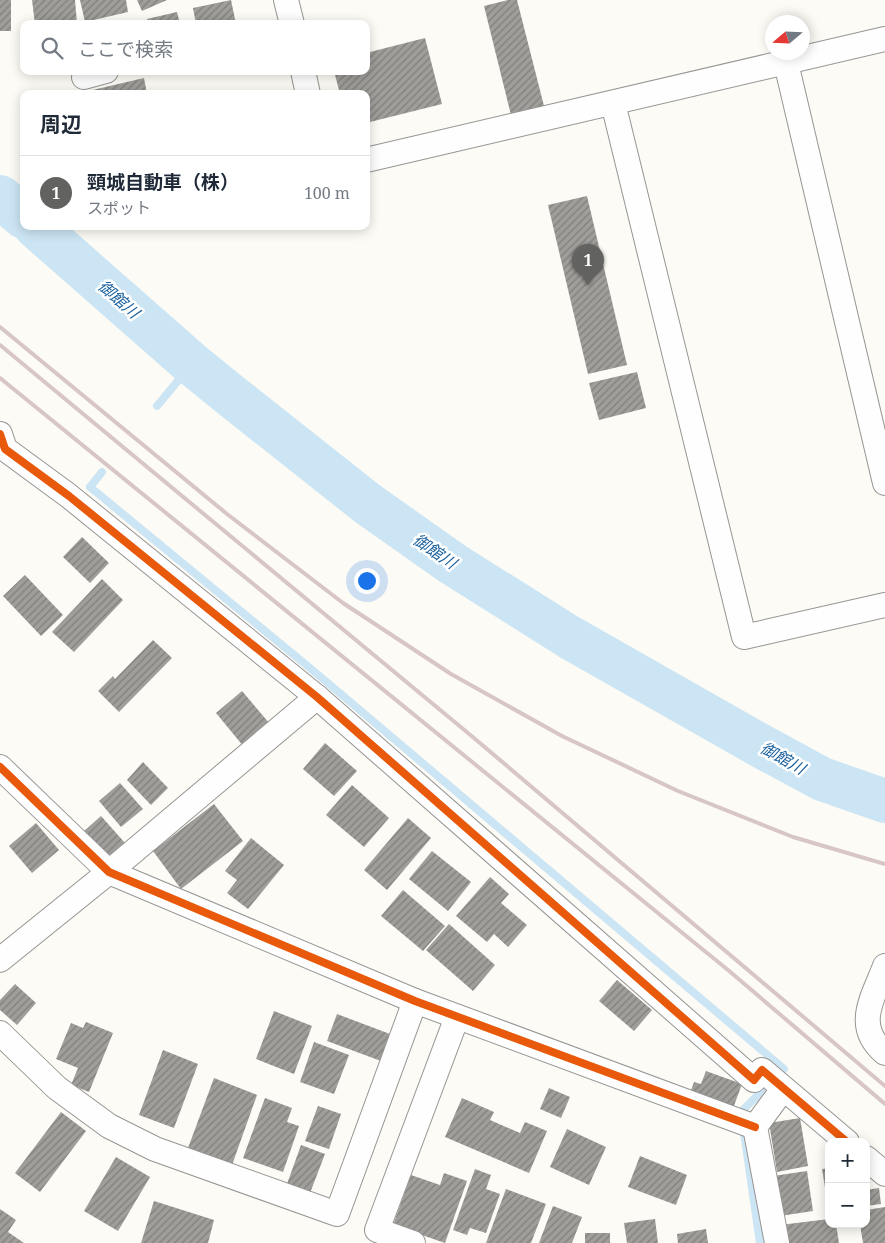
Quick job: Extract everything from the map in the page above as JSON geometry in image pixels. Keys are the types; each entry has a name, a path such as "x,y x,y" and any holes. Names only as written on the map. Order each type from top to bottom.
{"street":[{"path":"286,0 291,20"},
{"path":"370,159 885,40"},
{"path":"786,62 885,483"},
{"path":"84,77 91,75"},
{"path":"304,75 307,90"},
{"path":"613,103 744,637 885,605"},
{"path":"2,445 69,496 317,697 754,1080 762,1070 842,1138"},
{"path":"0,960 110,872 317,697"},
{"path":"0,767 110,872 415,1002 755,1126"},
{"path":"885,966 867,1015 867,1026 870,1037 885,1053"},
{"path":"0,1033 57,1088 109,1126 155,1149 337,1214 415,1002"},
{"path":"413,1243 377,1230 457,1017"},
{"path":"777,1243 755,1126 783,1089"},
{"path":"870,1161 885,1174"}],"building":[{"path":"0,0 11,0 11,31 0,31"},
{"path":"32,0 75,0 77,20 34,20"},
{"path":"80,0 126,0 128,12 94,20 85,20"},
{"path":"137,0 167,0 142,11"},
{"path":"231,0 235,20 195,20 193,8"},
{"path":"508,0 517,0 544,106 511,115 484,6"},
{"path":"177,12 179,20 147,20"},
{"path":"425,38 442,104 370,122 370,90 339,90 335,75 370,75 370,52"},
{"path":"144,78 146,90 93,90"},
{"path":"587,196 627,365 588,374 548,205"},
{"path":"637,372 646,408 599,420 589,383"},
{"path":"82,537 109,563 90,583 63,557"},
{"path":"25,575 63,615 41,636 3,596"},
{"path":"102,579 123,600 74,652 52,632"},
{"path":"153,640 172,658 119,712 98,691 113,676 115,679"},
{"path":"242,691 270,724 244,747 216,713"},
{"path":"325,743 357,771 334,796 303,769"},
{"path":"143,762 168,788 151,805 127,780"},
{"path":"120,783 143,809 121,827 99,801"},
{"path":"352,785 389,818 364,847 326,815"},
{"path":"214,804 243,841 181,889 153,851"},
{"path":"101,816 125,843 107,859 83,832"},
{"path":"408,818 431,838 387,890 364,870"},
{"path":"36,823 59,850 32,873 9,846"},
{"path":"251,838 284,865 248,909 227,893 237,880 225,871"},
{"path":"432,851 471,882 448,911 409,879"},
{"path":"490,877 509,894 501,903 527,925 508,947 494,934 487,942 456,916"},
{"path":"403,890 445,926 423,951 381,916"},
{"path":"449,924 495,965 473,991 426,950"},
{"path":"617,980 652,1010 634,1031 599,1001"},
{"path":"15,984 36,1003 17,1025 0,1010 0,1000"},
{"path":"274,1011 312,1026 294,1074 256,1059"},
{"path":"337,1014 390,1034 381,1061 327,1041"},
{"path":"86,1022 113,1033 89,1092 71,1085 78,1068 56,1059 71,1023 83,1028"},
{"path":"314,1042 349,1055 334,1094 300,1082"},
{"path":"163,1050 198,1064 174,1128 139,1115"},
{"path":"706,1071 742,1084 732,1111 689,1096 694,1082 701,1084"},
{"path":"214,1078 257,1095 232,1165 188,1148"},
{"path":"549,1088 570,1097 561,1118 540,1109"},
{"path":"265,1098 292,1108 287,1122 299,1126 283,1172 243,1158"},
{"path":"462,1098 494,1112 490,1120 520,1133 525,1122 547,1131 529,1173 445,1137"},
{"path":"318,1106 341,1114 329,1149 305,1141"},
{"path":"61,1112 86,1131 40,1192 15,1173"},
{"path":"800,1118 808,1166 777,1172 769,1123"},
{"path":"567,1129 606,1147 589,1185 550,1167"},
{"path":"301,1145 325,1154 310,1193 287,1184"},
{"path":"640,1156 687,1175 676,1205 628,1187"},
{"path":"116,1157 150,1177 118,1231 84,1211"},
{"path":"475,1169 491,1175 486,1189 500,1194 486,1233 470,1228 467,1235 453,1230"},
{"path":"822,1169 825,1169 825,1188"},
{"path":"807,1171 813,1211 780,1216 773,1176"},
{"path":"444,1173 467,1181 445,1243 393,1225 411,1175 440,1185"},
{"path":"879,1188 881,1204 870,1205 870,1189"},
{"path":"506,1189 546,1204 531,1243 486,1243"},
{"path":"154,1201 214,1220 208,1243 141,1243"},
{"path":"553,1206 582,1217 572,1243 539,1243"},
{"path":"885,1207 885,1243 863,1243 861,1228 870,1228 870,1209"},
{"path":"0,1209 16,1220 8,1232 24,1243 0,1243"},
{"path":"655,1219 658,1243 627,1243 624,1223"},
{"path":"825,1219 825,1228 837,1228 839,1243 782,1243 780,1225"},
{"path":"706,1229 708,1243 678,1243 677,1234"},
{"path":"585,1233 610,1233 610,1243 585,1243"}],"waterway":[{"name":"御館川","path":"0,197 20,214"},
{"name":"御館川","path":"40,230 192,364 234,398 368,504 453,564 569,637 761,746 822,779 885,801"},
{"path":"157,406 192,364"},
{"path":"102,472 90,487 316,673 784,1069 741,1112 760,1243"}],"railway":[{"path":"0,327 227,514 343,603 451,674 562,736 678,791 793,837 885,864"},
{"path":"0,345 474,738 885,1086"},
{"path":"0,378 728,970 885,1104"}],"cycle path":[{"path":"0,434 5,449 69,496 317,697 754,1080 762,1070 842,1138"},
{"path":"0,767 109,872 415,1001 755,1127"}],"place":[{"name":"頸城自動車（株）","path":"588,285"}]}
